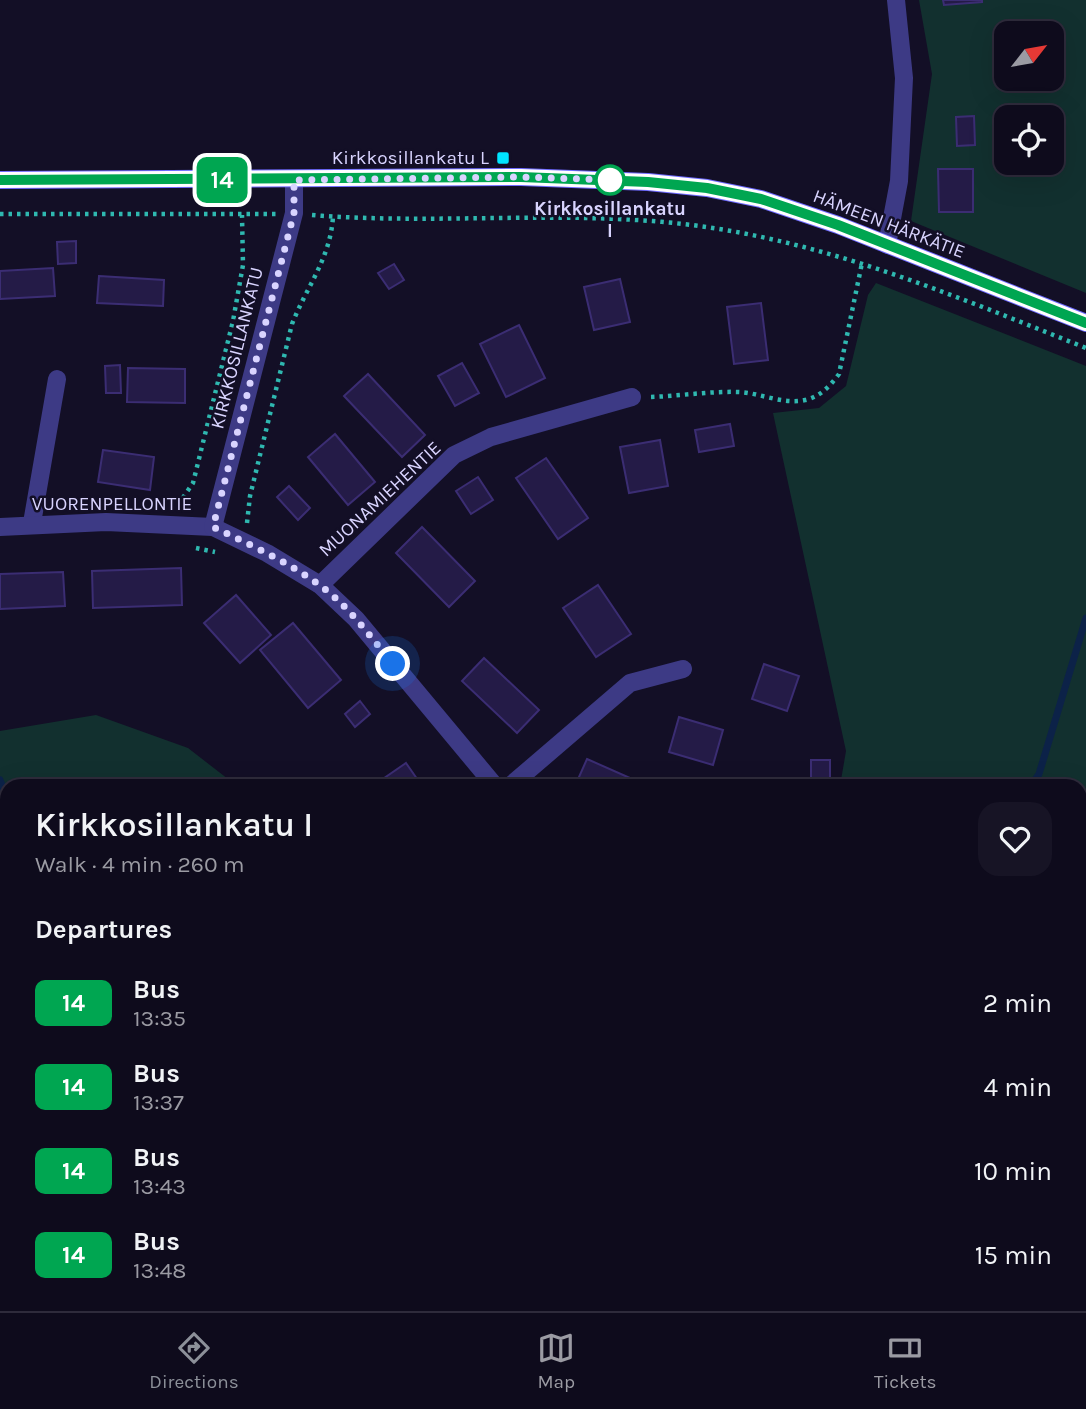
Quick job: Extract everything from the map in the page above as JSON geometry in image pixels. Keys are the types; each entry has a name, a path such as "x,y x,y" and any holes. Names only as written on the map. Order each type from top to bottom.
{"main road":[{"name":"HÄMEEN HÄRKÄTIE","path":"0,180 521,177 695,187 761,199 1086,323"}],"street":[{"path":"887,245 899,181 904,78 895,0"},
{"name":"KIRKKOSILLANKATU","path":"213,527 294,213 294,180"},
{"path":"32,523 57,379"},
{"name":"MUONAMIEHENTIE","path":"320,585 454,455 491,437 632,397"},
{"name":"VUORENPELLONTIE","path":"0,527 32,523 173,523 213,527 243,541 320,585 356,619 489,779"},
{"path":"518,779 630,682 683,669"}],"path":[{"path":"0,214 294,213 333,216 599,219 684,224 772,240 902,275 1086,348"},
{"path":"173,523 177,507 193,483 233,321 243,265 242,215"},
{"path":"189,547 237,560 292,324 301,300 327,255 333,216"},
{"path":"632,397 739,392 792,401 805,400 818,394 829,387 839,374 846,352 861,263"}],"green space":[{"path":"919,0 1086,0 1086,293 911,221 932,74"},
{"path":"876,283 1086,366 1086,779 841,779 846,751 773,413 819,408 846,386 868,295"},
{"path":"96,715 188,748 228,779 0,779 0,731"}],"building":[{"path":"943,0 982,0 982,2 944,5"},
{"path":"974,116 975,145 957,146 956,117"},
{"path":"938,169 973,169 973,212 939,212"},
{"path":"76,241 76,263 58,264 57,242"},
{"path":"394,264 404,280 389,289 378,273"},
{"path":"53,268 55,296 0,299 0,271"},
{"path":"99,276 164,280 163,306 97,303"},
{"path":"620,279 630,322 594,330 584,287"},
{"path":"761,303 768,360 734,364 727,307"},
{"path":"519,325 545,378 506,397 480,344"},
{"path":"462,363 479,393 455,406 438,376"},
{"path":"120,365 121,393 106,393 105,366"},
{"path":"128,368 185,369 185,403 127,402"},
{"path":"368,374 425,435 402,457 344,396"},
{"path":"730,424 734,446 699,452 695,430"},
{"path":"335,434 375,482 348,505 308,457"},
{"path":"660,440 668,486 629,493 620,447"},
{"path":"103,450 154,457 150,490 98,482"},
{"path":"546,458 588,518 558,539 516,478"},
{"path":"478,477 493,500 471,514 456,491"},
{"path":"289,486 310,508 298,520 277,497"},
{"path":"422,527 475,581 449,607 396,553"},
{"path":"181,568 182,605 93,608 92,571"},
{"path":"63,572 65,606 0,609 0,574"},
{"path":"598,585 631,634 596,657 563,608"},
{"path":"236,595 271,635 240,663 204,623"},
{"path":"293,623 341,680 308,708 260,650"},
{"path":"484,658 539,710 517,733 462,681"},
{"path":"764,664 799,676 787,711 752,699"},
{"path":"360,701 370,714 355,727 345,714"},
{"path":"679,717 723,730 713,765 669,752"},
{"path":"587,759 632,779 578,779"},
{"path":"811,760 830,760 830,778 811,779"},
{"path":"406,763 417,779 383,779"}],"waterway":[{"path":"1036,779 1086,618"}],"bus line":[{"name":"14","path":"0,180 521,177 648,182 707,188 761,199 838,225 1086,323"}],"place":[{"name":"Kirkkosillankatu L","path":"503,158"},
{"name":"Kirkkosillankatu I","path":"610,180"}],"route":[{"path":"393,664 356,619 320,585 267,553 213,527 294,213 294,180 521,177 610,180"}]}
